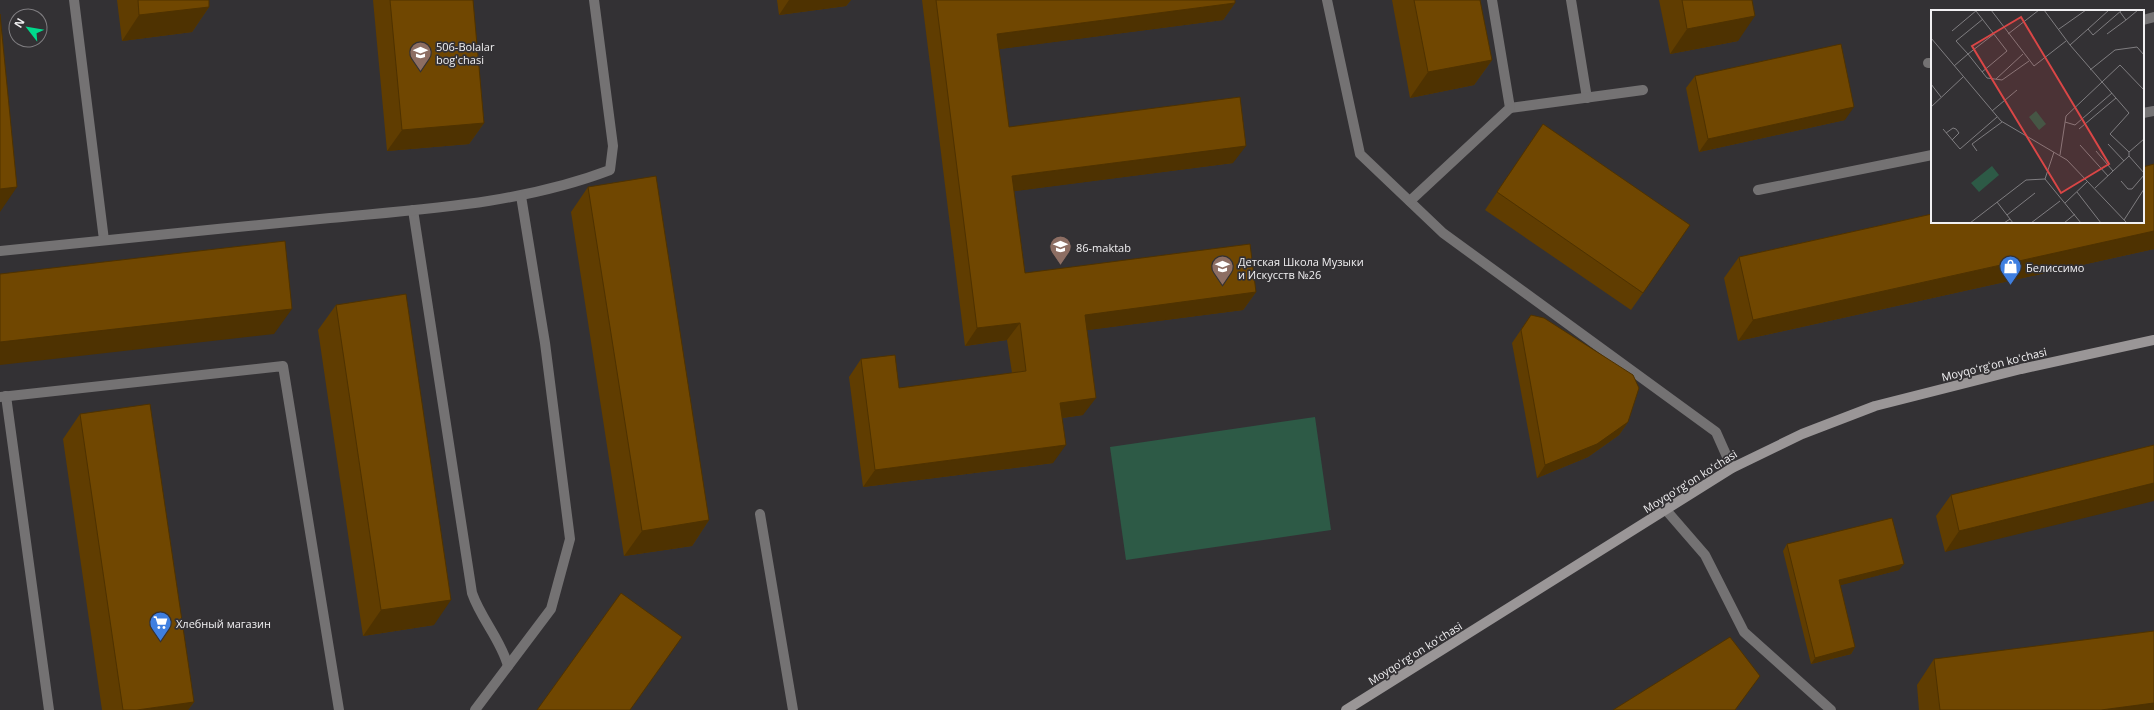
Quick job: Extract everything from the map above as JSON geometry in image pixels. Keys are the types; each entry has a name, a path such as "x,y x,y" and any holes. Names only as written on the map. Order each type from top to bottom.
{"main road":[{"name":"Moyqoʻrgʻon koʻchasi","path":"1346,710 1732,468 1802,434 1875,406 2021,369 2154,340"}],"lane":[{"path":"74,0 104,240"},
{"path":"0,251 412,210 521,196 581,181 610,170 613,146 594,0"},
{"path":"1327,0 1360,154 1443,233 1716,432 1732,468"},
{"path":"1492,0 1510,108"},
{"path":"1571,0 1587,98"},
{"path":"2144,20 2154,17"},
{"path":"1410,201 1510,108 1643,90"},
{"path":"2144,113 2154,111"},
{"path":"1758,190 1931,155"},
{"path":"475,710 551,609 570,539 545,342 521,196"},
{"path":"412,210 472,593 477,608 505,657 508,666"},
{"path":"49,710 3,397 283,366 340,710"},
{"path":"1666,510 1705,555 1744,632 1831,710"},
{"path":"760,514 793,710"}],"green space":[{"path":"1315,417 1331,530 1126,560 1110,447"}],"building":[{"path":"138,0 209,0 209,7 139,15"},
{"path":"390,0 473,0 484,123 402,130"},
{"path":"936,0 1235,0 1235,3 997,34 1009,127 1240,97 1246,146 1012,176 1025,273 1250,244 1256,292 1085,315 1096,398 1060,403 1066,445 875,470 861,359 895,355 899,388 1026,371 1020,323 977,328"},
{"path":"1414,0 1480,0 1492,60 1428,72"},
{"path":"1682,0 1752,0 1755,16 1687,29"},
{"path":"0,14 17,187 0,189"},
{"path":"1841,44 1854,107 1708,139 1695,76"},
{"path":"1543,124 1690,225 1643,293 1497,192"},
{"path":"2154,164 2154,231 1753,320 1739,257 1931,214 1931,223 2144,223 2144,167"},
{"path":"656,176 709,520 642,531 588,187"},
{"path":"285,241 292,309 0,342 0,274"},
{"path":"406,294 451,600 381,610 336,305"},
{"path":"1531,315 1544,318 1633,375 1639,388 1628,422 1597,444 1545,465 1521,330"},
{"path":"150,404 194,702 137,710 123,710 80,414"},
{"path":"2154,445 2154,483 1959,531 1951,495"},
{"path":"1892,518 1904,564 1839,580 1855,647 1815,658 1787,544"},
{"path":"621,593 682,637 630,710 537,710"},
{"path":"2154,631 2154,703 2101,710 1940,710 1934,659"},
{"path":"1730,637 1760,676 1735,710 1613,710"}],"place":[{"name":"506-Bolalar bogʻchasi","path":"421,72"},
{"name":"86-maktab","path":"1061,266"},
{"name":"Детская Школа Музыки и Искусств №26","path":"1222,286"},
{"name":"Белиссимо","path":"2010,286"},
{"name":"Хлебный магазин","path":"161,642"}]}
